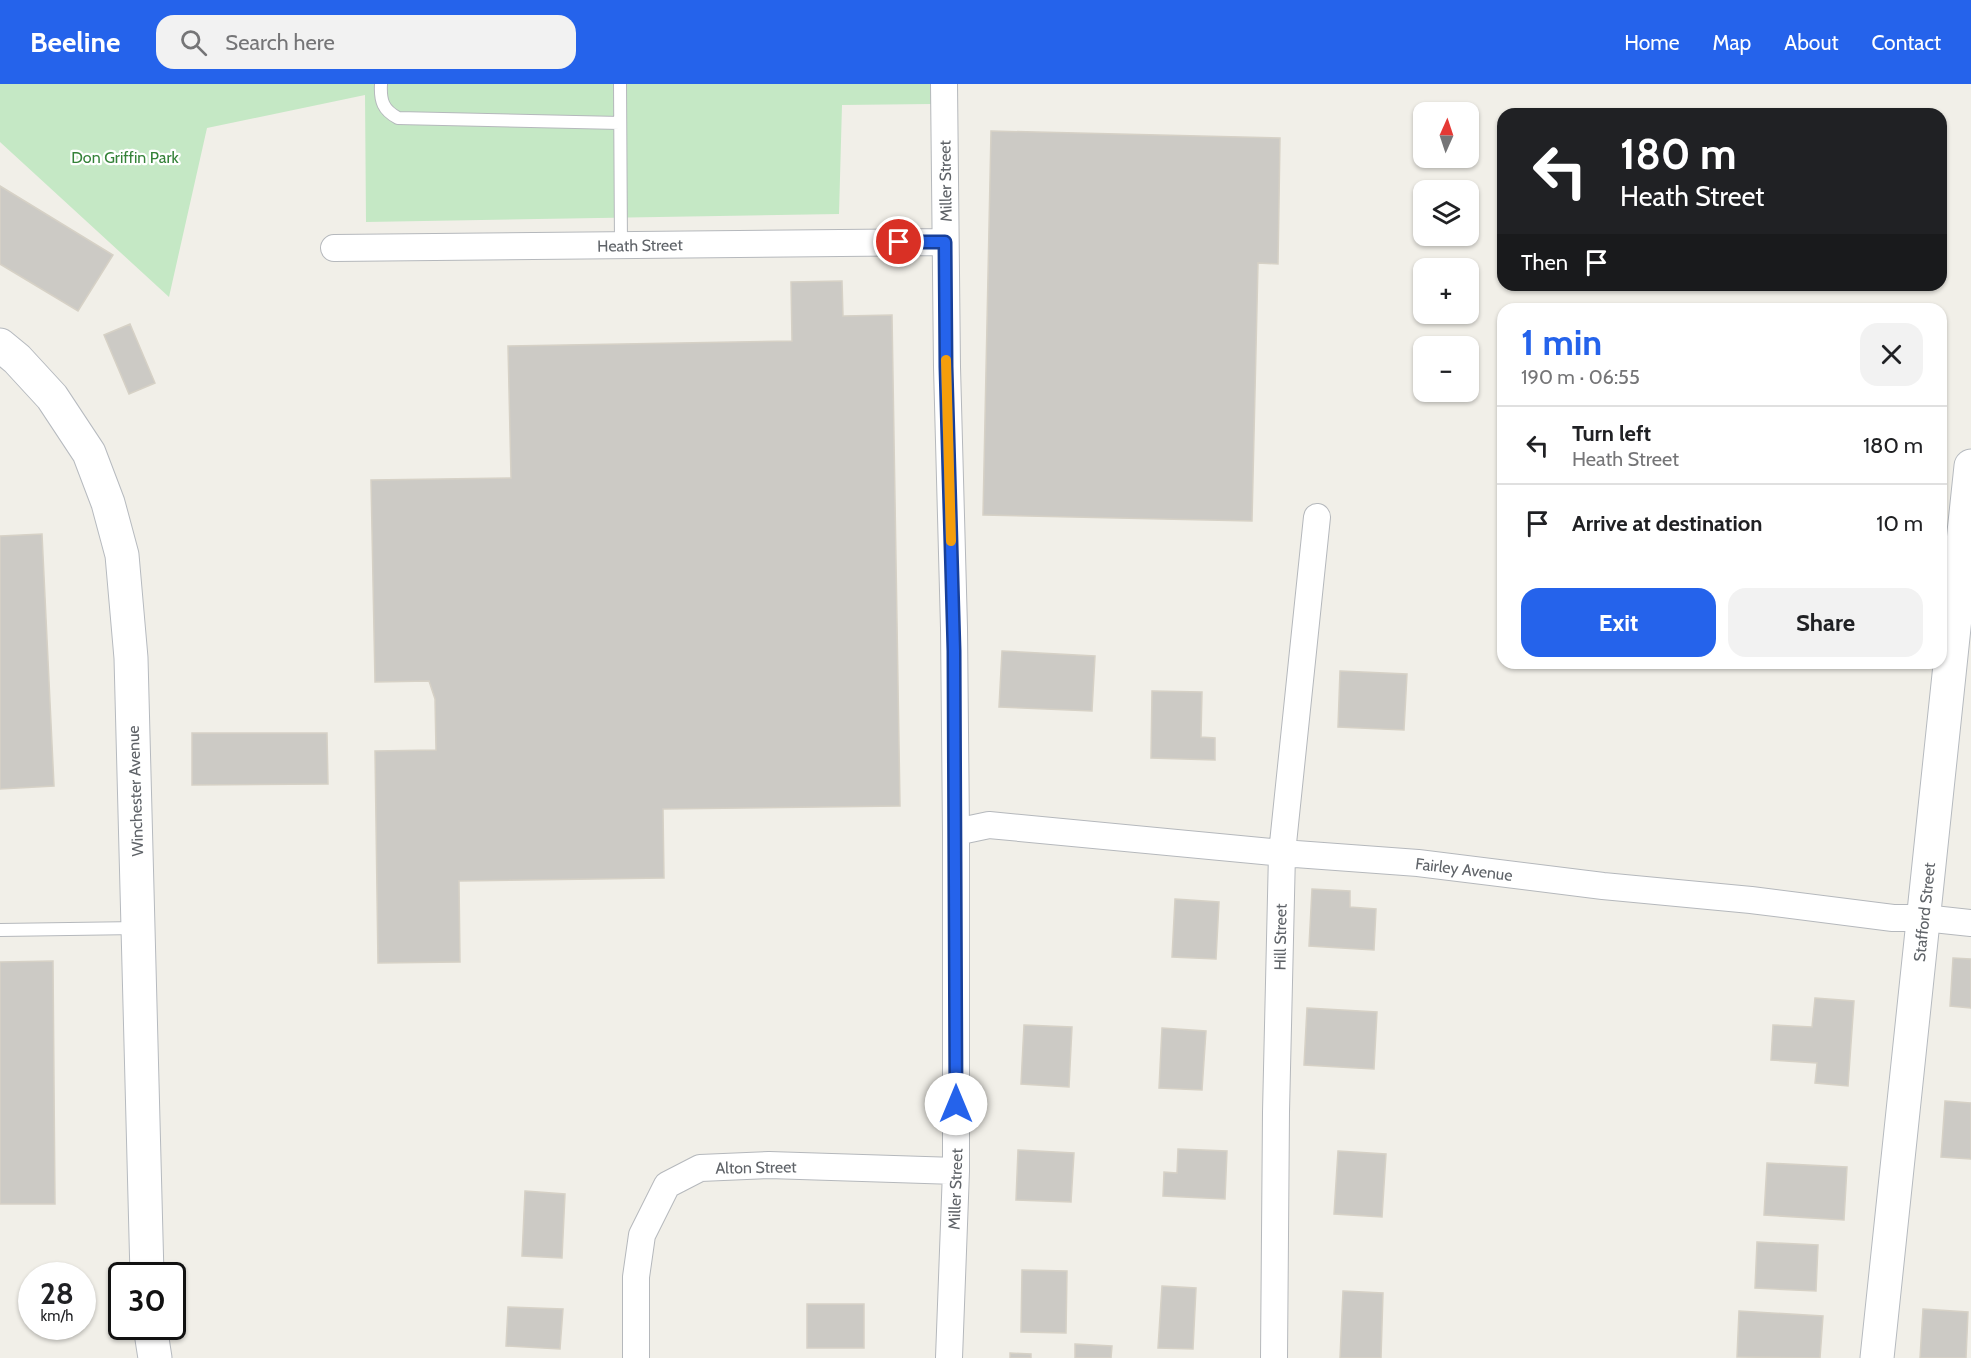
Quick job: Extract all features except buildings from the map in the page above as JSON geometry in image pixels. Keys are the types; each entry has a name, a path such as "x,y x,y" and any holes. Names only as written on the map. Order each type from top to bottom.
{"street":[{"name":"Miller Street","path":"944,84 946,367 954,628 956,832 957,1172 949,1358"},
{"name":"Heath Street","path":"334,248 945,242"},
{"name":"Winchester Avenue","path":"0,345 17,359 52,397 89,453 108,503 122,555 131,658 147,1262"},
{"name":"Stafford Street","path":"1877,1358 1971,466"},
{"name":"Hill Street","path":"1274,1358 1276,1112 1282,853 1317,517"},
{"name":"Fairley Avenue","path":"956,832 989,825 1282,853 1418,863 1893,918 1924,918 1971,923"},
{"name":"Alton Street","path":"636,1358 636,1277 642,1235 667,1185 700,1168 769,1165 957,1172"},
{"path":"152,1340 155,1358"}],"lane":[{"path":"381,84 381,96 387,113 398,118 620,123"},
{"path":"620,84 621,245"},
{"path":"0,930 139,927"}],"green space":[{"name":"Don Griffin Park","path":"0,84 931,84 931,104 842,105 839,214 366,222 365,95 207,128 169,297 0,142"}],"slow traffic":[{"path":"946,360 951,541"}],"route":[{"path":"899,242 945,242 954,651 956,1104"}]}
